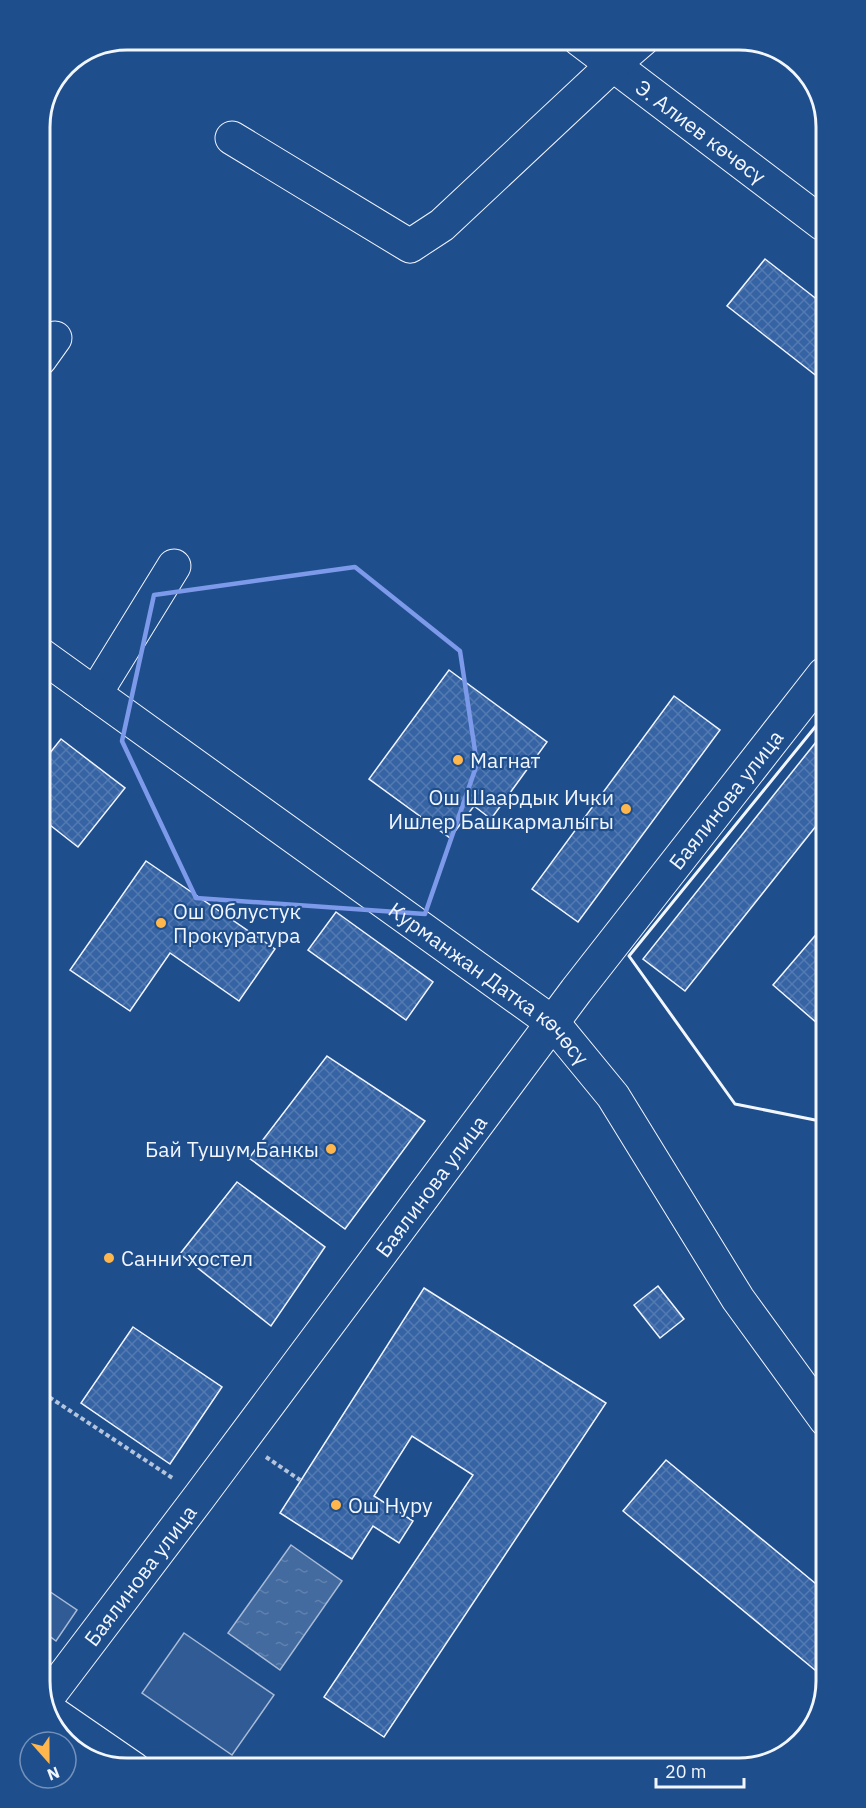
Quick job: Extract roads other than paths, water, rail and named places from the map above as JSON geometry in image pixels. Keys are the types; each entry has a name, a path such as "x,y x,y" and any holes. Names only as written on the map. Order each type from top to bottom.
{"street":[{"name":"Э. Алиев көчөсү","path":"594,50 816,219"},
{"path":"232,138 410,246 442,225 630,50"},
{"path":"95,694 174,566"},
{"name":"Курманжан Датка көчөсү","path":"50,662 553,1023 613,1096 738,1299 816,1406"},
{"name":"Баялинова улица","path":"51,1693 553,1023 816,684"},
{"path":"57,1716 118,1758"}],"water":[{"path":"291,1545 342,1581 280,1670 228,1633"}],"place":[{"name":"Магнат","path":"458,760"},
{"name":"Ош Шаардык Ички Ишлер Башкармалыгы","path":"626,809"},
{"name":"Ош Облустук Прокуратура","path":"161,923"},
{"name":"Бай Тушум Банкы","path":"331,1149"},
{"name":"Санни хостел","path":"109,1258"},
{"name":"Ош Нуру","path":"336,1505"}]}
